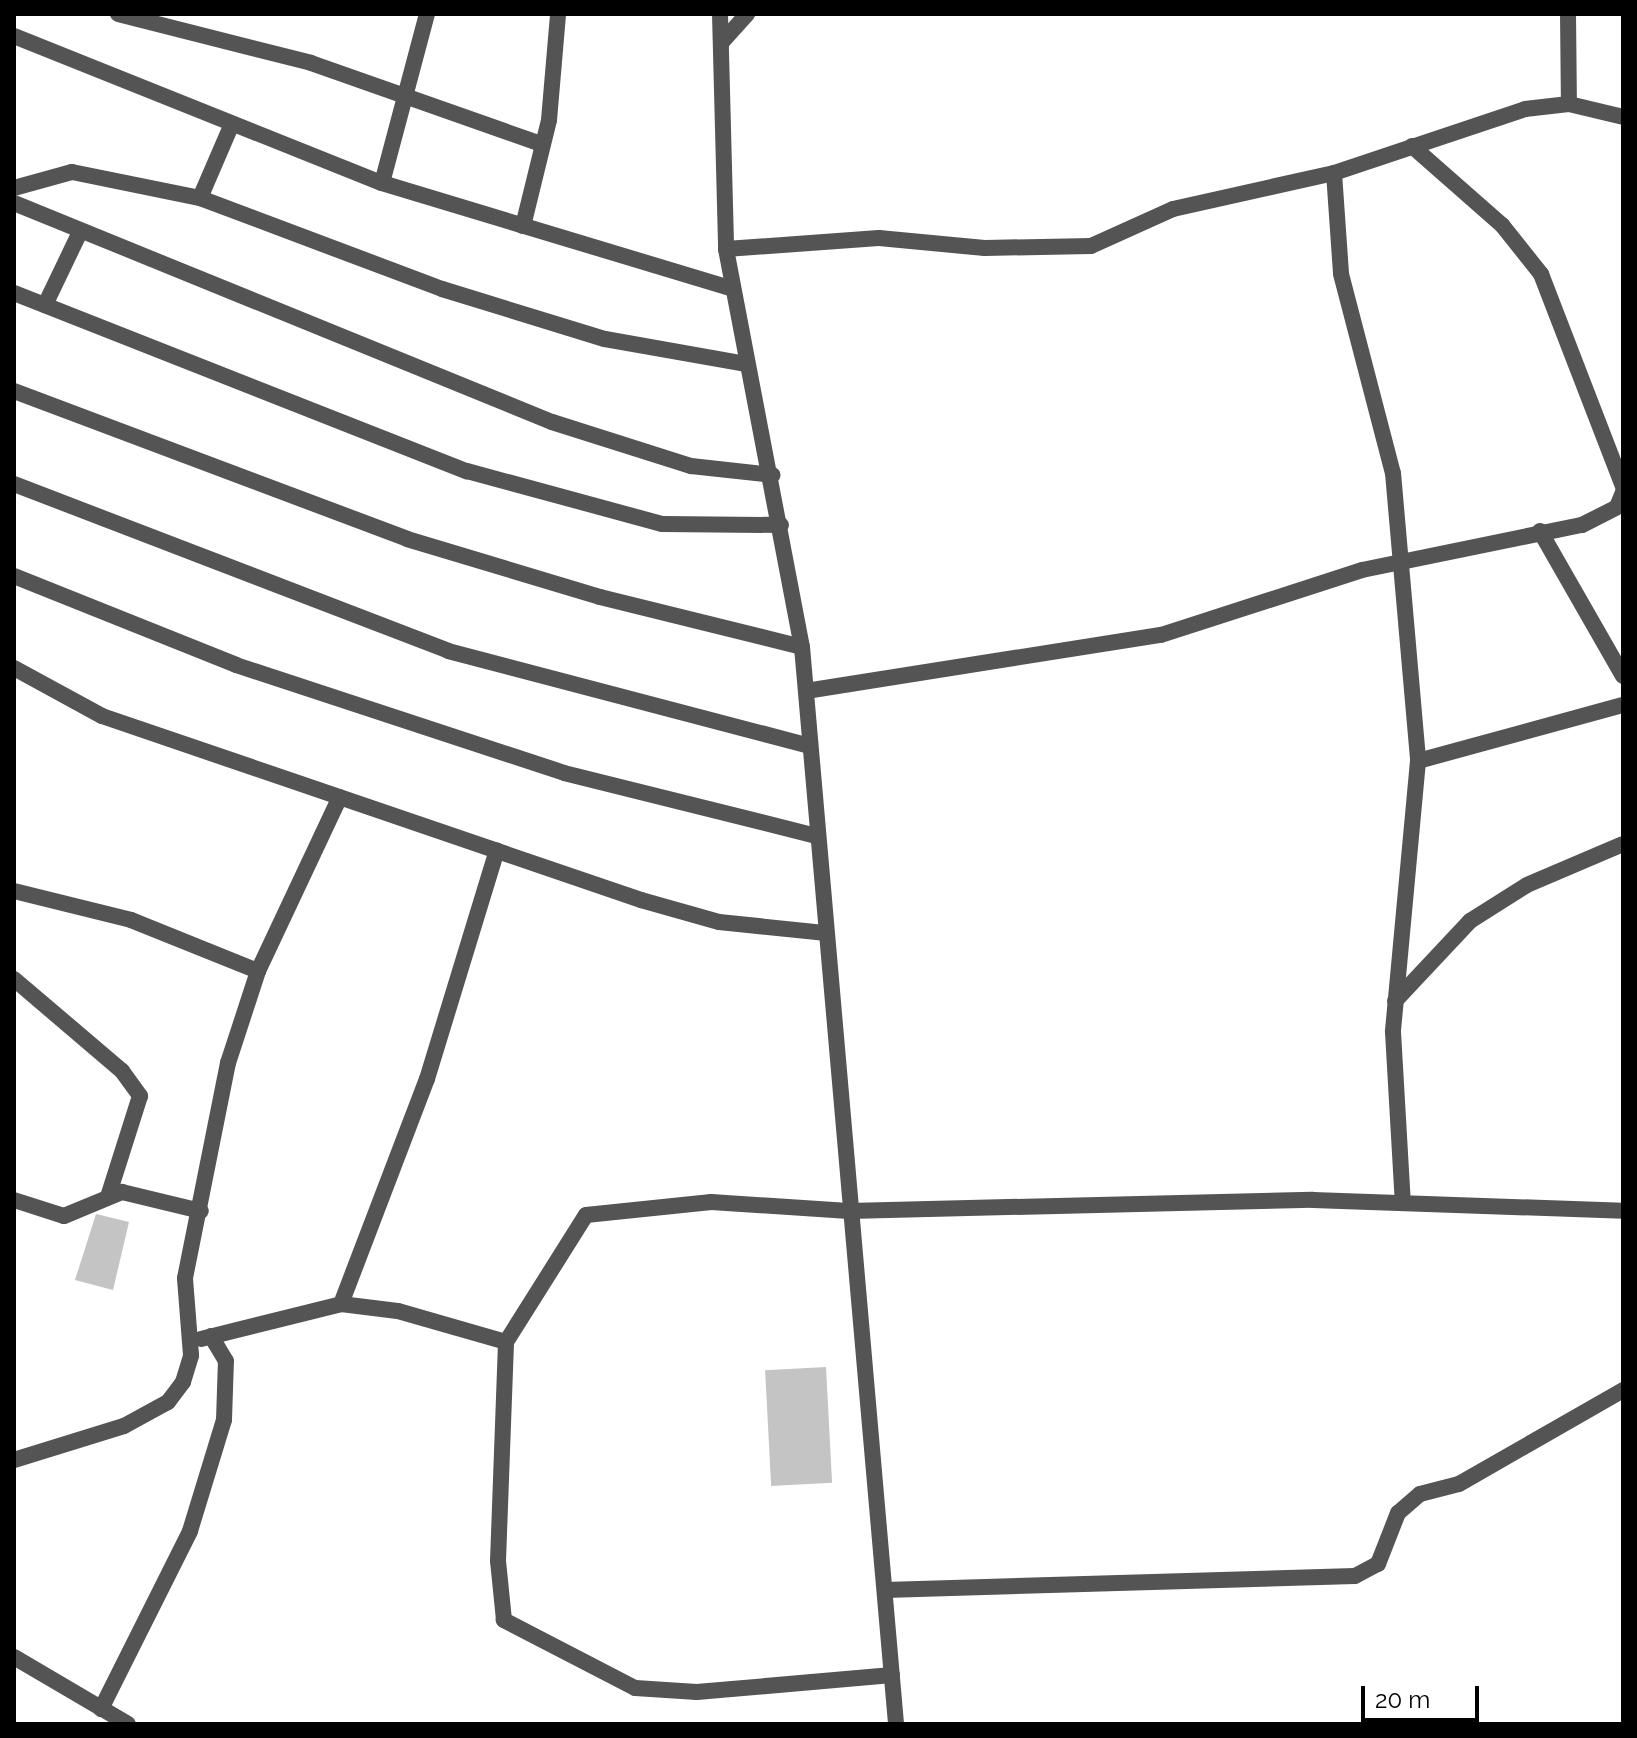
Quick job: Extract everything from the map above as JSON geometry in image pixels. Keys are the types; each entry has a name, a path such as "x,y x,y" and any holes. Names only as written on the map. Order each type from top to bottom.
{"street":[{"path":"118,14 404,93 541,144"},
{"path":"382,183 427,14"},
{"path":"523,226 541,144 558,14"},
{"path":"720,14 726,249 730,288 773,475 802,647 896,1724"},
{"path":"722,42 747,14"},
{"path":"1568,14 1569,104"},
{"path":"14,36 231,126 382,183 730,288"},
{"path":"726,249 879,238 985,248 1091,246 1173,209 1334,173 1525,109 1569,104 1623,117"},
{"path":"200,198 231,126"},
{"path":"806,691 1161,635 1264,597 1400,561 1582,525 1617,507 1623,490 1541,274 1502,225 1412,146"},
{"path":"14,188 72,172 200,198 442,289 605,339 747,364"},
{"path":"1334,173 1341,274 1387,435 1418,761 1395,1001 1403,1203"},
{"path":"14,203 552,422 691,466 773,475"},
{"path":"45,305 80,232"},
{"path":"14,293 467,471 662,524 781,525"},
{"path":"14,391 407,539 600,597 802,647"},
{"path":"14,484 448,651 809,746"},
{"path":"1540,531 1623,676"},
{"path":"14,576 236,665 564,773 817,836"},
{"path":"14,668 102,716 497,850 719,922 826,933"},
{"path":"1418,761 1623,705"},
{"path":"14,1460 64,1449 168,1402 183,1382 189,1342 185,1278 201,1211 228,1063 258,971 340,797"},
{"path":"1395,1001 1470,921 1527,885 1623,844"},
{"path":"341,1304 427,1079 497,850"},
{"path":"14,891 131,920 258,971"},
{"path":"14,979 122,1071 140,1096 109,1194"},
{"path":"14,1200 64,1216 109,1194 201,1211"},
{"path":"892,1675 697,1692 635,1688 504,1620 498,1561 506,1342 586,1215 711,1202 849,1211 1403,1203 1623,1211"},
{"path":"189,1342 341,1304 398,1311 506,1342"},
{"path":"101,1709 190,1531 224,1420 226,1361 211,1336"},
{"path":"885,1590 1355,1576 1378,1564 1398,1513 1420,1494 1459,1484 1623,1390"},
{"path":"14,1657 128,1724"}],"building":[{"path":"96,1214 129,1222 113,1290 75,1280"},
{"path":"826,1367 832,1483 771,1486 765,1370"}]}
